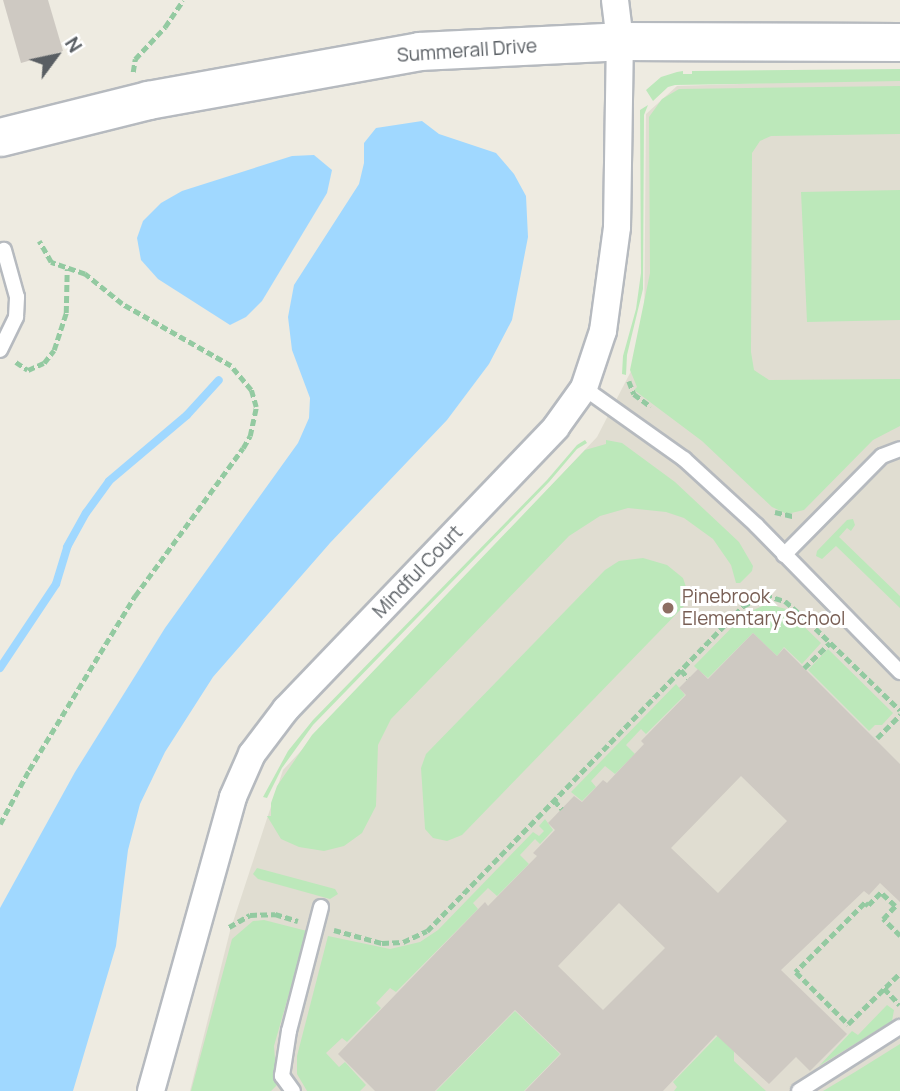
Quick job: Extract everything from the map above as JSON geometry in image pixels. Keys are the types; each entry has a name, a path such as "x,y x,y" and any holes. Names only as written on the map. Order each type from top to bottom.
{"street":[{"name":"Mindful Court","path":"150,1091 233,797 252,754 286,709 556,427 584,388 603,331 617,227 620,41 615,0"},
{"name":"Summerall Drive","path":"0,137 138,103 419,51 620,41 900,41"}],"lane":[{"path":"4,250 17,297 16,317 5,354"},
{"path":"584,388 684,459 784,555 900,673"},
{"path":"784,555 882,456 900,449"},
{"path":"293,1091 282,1076 289,1031 321,907"},
{"path":"799,1091 900,1027"}],"path":[{"path":"138,103 133,73 135,59 165,27 183,0"},
{"path":"0,824 29,769 135,596 243,448 250,436 256,407 242,376 219,357 122,304 85,274 51,262 39,241"},
{"path":"5,354 28,370 44,363 54,350 66,313 67,269"},
{"path":"629,382 634,394 661,414"},
{"path":"768,507 780,516 802,515"},
{"path":"229,927 250,915 275,914 382,943 403,942 427,930 743,606 765,595 785,601 900,713 877,738"},
{"path":"804,668 830,643"},
{"path":"681,670 688,678"},
{"path":"554,800 562,809"},
{"path":"900,936 883,919 895,906 881,892 868,906 865,903 796,972 848,1024 900,972"},
{"path":"884,988 900,1005"}],"shaded area":[{"name":"Pinebrook Elementary School","path":"900,79 900,1091 190,1091 230,931 283,770 597,437 644,346 646,114 677,86"}],"green space":[{"path":"900,69 900,81 675,85 668,87 653,101 646,90 661,77 683,71 683,74 692,74 692,71"},
{"path":"900,86 900,134 771,136 760,141 752,153 751,352 754,370 769,380 900,379 900,426 873,440 804,510 787,514 772,507 702,441 634,390 637,387 630,370 650,273 649,117 662,99 679,89"},
{"path":"648,105 644,115 643,289 627,355 626,375 622,374 623,356 636,309 641,273 640,110"},
{"path":"900,190 900,320 807,322 801,192"},
{"path":"585,440 587,443 577,449 549,482 313,725 282,768 267,798 263,797 288,751 313,720 547,480 577,445"},
{"path":"606,440 622,443 675,482 739,542 753,566 752,571 740,583 736,583 731,565 713,539 684,518 666,512 628,508 600,516 569,536 391,719 378,745 376,806 362,833 344,846 324,851 299,847 281,839 267,816 271,816 271,803 277,786 312,735 585,450 606,444"},
{"path":"853,519 855,525 851,531 847,528 839,537 900,596 900,608 836,546 822,559 816,556 817,551 847,520"},
{"path":"643,558 667,565 683,578 687,590 684,606 462,835 447,841 433,838 425,829 421,768 426,754 605,570 619,561"},
{"path":"767,604 786,609 821,643 802,664 784,647 777,656 753,633 708,678 694,666 745,614"},
{"path":"828,649 893,713 882,725 875,725 869,731 808,670"},
{"path":"676,684 685,695 646,734 641,729 626,745 635,754 615,774 605,766 591,781 596,787 582,801 571,792"},
{"path":"545,819 553,830 540,844 535,839 520,855 529,864 497,896 488,888 473,903 478,909 396,992 390,988 376,1003 381,1008 347,1042 342,1038 326,1053 339,1067 345,1062 366,1085 360,1091 307,1091 297,1074 297,1056 328,936 390,949 420,942 438,930 533,832 539,836 544,831 539,826"},
{"path":"257,868 335,889 338,894 330,899 258,879 253,874"},
{"path":"264,920 307,931 274,1046 277,1085 271,1091 191,1091 232,939 253,921"},
{"path":"887,1005 894,1010 892,1021 819,1066 852,1031 858,1035"},
{"path":"515,1011 560,1054 524,1091 436,1091"},
{"path":"729,1024 745,1040 734,1052 734,1061 766,1091 674,1091 677,1087 673,1082"},
{"path":"900,1044 900,1091 823,1091 855,1072"}],"water":[{"path":"422,121 439,134 496,153 514,174 526,196 528,237 512,320 489,364 447,420 330,543 213,677 165,752 140,804 128,850 116,946 73,1091 0,1091 0,908 75,772 165,628 298,443 309,418 310,398 292,350 288,317 294,285 359,184 364,163 364,143 376,128"},
{"path":"314,155 332,170 327,193 262,301 246,317 230,325 158,279 141,260 137,238 143,221 161,203 182,191 292,156"}],"building":[{"path":"3,0 48,0 63,51 21,63"},
{"name":"Pinebrook Elementary School","path":"753,633 777,656 784,648 900,764 900,902 880,883 869,895 864,891 781,970 847,1034 810,1071 796,1057 769,1084 716,1035 663,1091 525,1091 561,1054 515,1010 435,1091 375,1091 338,1054 485,902 488,906 537,856 533,853 555,830 548,823 574,796 582,802 603,780 607,783 644,744 641,741 686,695 679,688 698,669 708,679","holes":["741,776 787,821 718,893 671,848","619,903 665,948 603,1010 558,966"]}],"waterway":[{"path":"0,668 56,584 67,547 86,513 109,481 187,415 219,380"}],"place":[{"name":"Pinebrook Elementary School","path":"668,608"}]}
